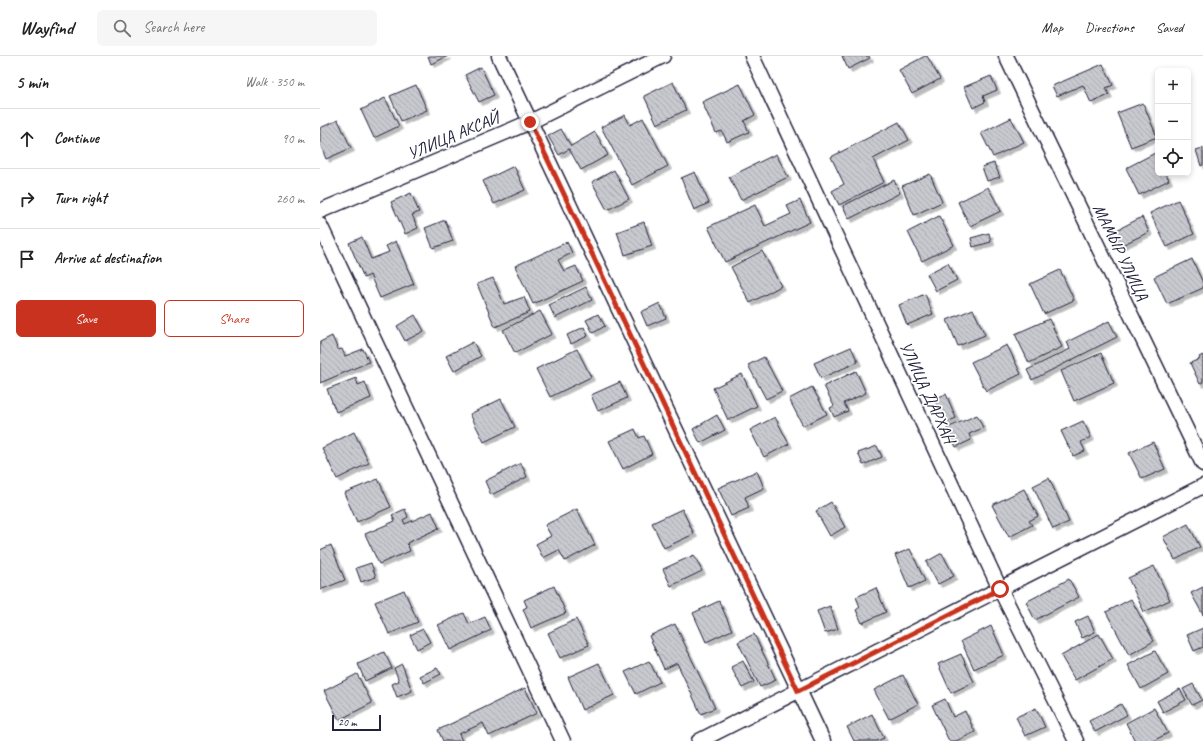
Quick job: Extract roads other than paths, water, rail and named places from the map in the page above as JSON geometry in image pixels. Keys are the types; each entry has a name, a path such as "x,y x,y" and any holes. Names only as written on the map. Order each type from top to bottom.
{"street":[{"path":"499,56 798,691 823,741"},
{"name":"УЛИЦА АКСАЙ","path":"320,211 530,122 663,56"},
{"name":"УЛИЦА ДАРХАН","path":"752,56 1000,589 1076,741"},
{"name":"МАМЫР УЛИЦА","path":"1006,56 1203,464"},
{"path":"320,225 563,741"},
{"path":"699,741 1203,486"}]}
